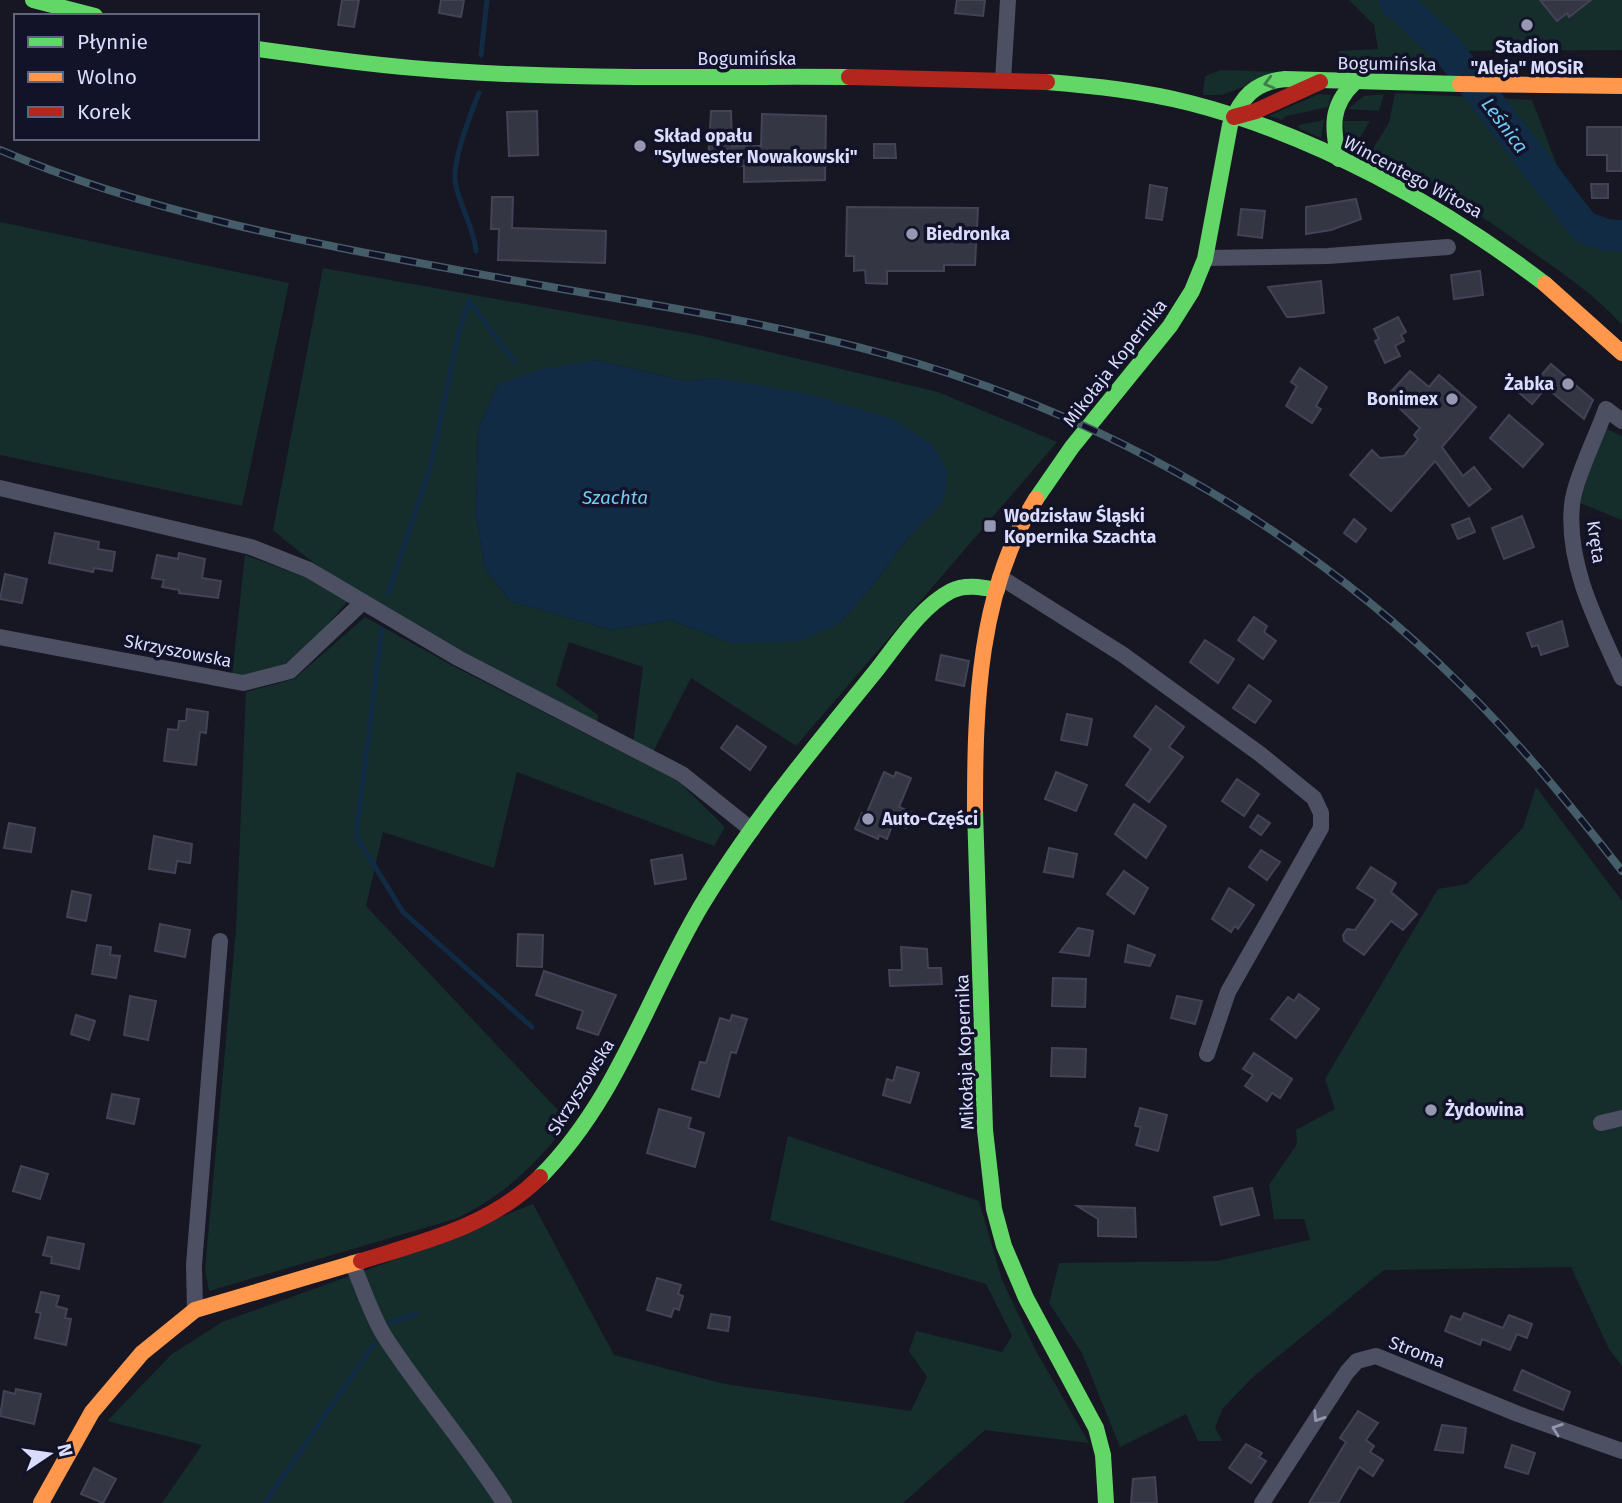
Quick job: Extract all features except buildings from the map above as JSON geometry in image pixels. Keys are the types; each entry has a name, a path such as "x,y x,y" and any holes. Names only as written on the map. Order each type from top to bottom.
{"street":[{"path":"33,0 86,14"},
{"path":"1003,80 1008,0"},
{"name":"Bogumińska","path":"259,49 360,65 462,73 1003,80 1102,87 1191,103 1234,117 1256,111 1321,82"},
{"name":"Bogumińska","path":"1234,117 1241,99 1254,87 1292,78 1354,83 1622,86"},
{"path":"1339,159 1332,128 1334,114 1340,95 1354,83"},
{"name":"Wincentego Witosa","path":"1234,117 1339,159 1445,213 1478,233 1573,306 1622,353"},
{"name":"Mikołaja Kopernika","path":"1106,1503 1102,1451 1085,1402 1017,1283 994,1209 987,1157 976,765 979,701 998,583 1018,531 1038,495 1176,319 1196,283 1206,258 1221,163 1234,117"},
{"path":"1206,258 1328,256 1448,247"},
{"name":"Kręta","path":"1622,421 1606,409 1572,503 1573,548 1593,616 1622,678"},
{"path":"0,488 251,547 309,570 458,658 682,774 752,830"},
{"path":"998,583 1122,654 1260,754 1314,798 1321,813 1321,828 1228,992 1207,1054"},
{"name":"Skrzyszowska","path":"41,1503 92,1412 142,1353 195,1310 457,1232 485,1220 513,1202 549,1169 601,1099 663,985 697,914 752,830 858,692 945,594 960,587 998,583"},
{"name":"Skrzyszowska","path":"0,637 243,683 290,671 363,602"},
{"path":"195,1310 194,1265 220,941"},
{"path":"1601,1123 1622,1118"},
{"path":"352,1264 384,1334 448,1420 504,1503"},
{"name":"Stroma","path":"1262,1503 1346,1372 1357,1361 1376,1356 1518,1414 1622,1451"}],"green space":[{"path":"1349,0 1399,0 1468,65 1340,64 1339,51 1378,49 1374,25"},
{"name":"Stadion \"Aleja\" MOSiR","path":"1405,0 1622,0 1622,50 1460,51"},
{"path":"1221,70 1283,72 1222,95 1203,95 1205,76"},
{"path":"1395,93 1532,100 1558,168 1588,222 1622,230 1622,325 1581,287 1515,240 1372,150 1389,123"},
{"path":"1319,94 1331,95 1328,107 1286,116 1282,120 1269,116"},
{"path":"1384,94 1379,111 1348,109 1364,96"},
{"path":"1324,120 1321,138 1298,128 1299,125"},
{"path":"1343,121 1370,121 1353,149 1347,145"},
{"path":"0,222 289,283 242,506 0,455"},
{"path":"323,268 698,335 938,392 1057,442 796,746 691,678 653,752 633,743 643,667 569,642 556,685 598,715 597,725 387,612 309,559 273,530","holes":["596,360 686,381 718,378 944,501 911,534 873,585 839,624 731,643 670,620 612,630 510,601 485,569 476,515 478,429 498,384"]},
{"path":"1605,428 1622,436 1622,520 1580,503 1597,443"},
{"path":"245,555 305,577 348,601 298,654 283,665 251,676 232,675"},
{"path":"365,617 455,667 677,780 725,827 714,846 517,772 494,868 383,832 366,906 569,1122 518,1178 489,1200 455,1219 209,1291 205,1269 236,930 246,692 294,679"},
{"path":"1536,787 1622,901 1622,1366 1609,1349 1571,1267 1384,1270 1253,1377 1223,1408 1215,1427 1222,1441 1198,1441 1186,1414 1120,1447 1082,1353 1049,1303 1059,1263 1217,1261 1310,1240 1304,1219 1274,1219 1269,1185 1297,1144 1296,1130 1335,1109 1325,1079 1438,889 1467,884 1523,828"},
{"path":"788,1136 979,1201 1002,1280 1036,1351 1089,1443 985,1430 903,1503 162,1503 202,1445 107,1421 172,1354 222,1322 383,1264 533,1204 614,1355 725,1384 911,1411 927,1377 909,1351 916,1331 1002,1352 1012,1336 986,1284 770,1220"}],"water":[{"name":"Szachta","path":"596,360 686,381 718,378 809,394 893,419 933,445 947,471 944,501 911,534 873,585 839,624 800,641 731,643 670,620 612,630 510,601 485,569 476,515 478,429 498,384 542,369"}],"waterway":[{"path":"481,55 487,0"},
{"name":"Leśnica","path":"1394,0 1447,49 1584,227 1606,235 1622,236"},
{"path":"476,251 458,194 455,169 479,93"},
{"path":"469,301 515,362"},
{"path":"388,594 430,468 459,331 469,301"},
{"path":"382,629 356,836 403,912 532,1027"},
{"path":"390,1323 416,1314"},
{"path":"265,1503 374,1344"}],"railway":[{"path":"0,150 61,174 186,213 377,255 791,331 884,354 964,378 1042,408 1119,443 1193,482 1265,526 1334,574 1399,627 1482,706 1544,775 1622,871"}],"traffic: fast":[{"path":"33,0 87,14"},
{"path":"259,49 403,67 502,74 601,77 849,77"},
{"path":"1036,499 1072,447 1170,326 1192,291 1205,259 1230,125 1250,93 1265,84 1285,79 1460,84"},
{"path":"1047,82 1172,99 1237,117 1284,134 1376,176 1421,201 1506,255 1545,284"},
{"path":"1339,159 1335,118 1341,100 1354,83"},
{"path":"540,1177 567,1147 611,1081 682,941 720,875 806,757 909,628 929,607 951,591 962,587 997,590"},
{"path":"975,810 985,1130 994,1209 1004,1246 1026,1298 1096,1428 1103,1455 1106,1503"}],"traffic: slow":[{"path":"1460,84 1622,86"},
{"path":"1545,284 1622,353"},
{"path":"975,810 979,690 991,610 1017,534 1036,499"},
{"path":"41,1503 92,1412 142,1353 195,1310 361,1261"}],"traffic: jam":[{"path":"849,77 1047,82"},
{"path":"1234,117 1256,111 1320,82"},
{"path":"361,1261 433,1239 479,1220 521,1194 540,1177"}],"place":[{"name":"Stadion \"Aleja\" MOSiR","path":"1527,25"},
{"name":"Skład opału \"Sylwester Nowakowski\"","path":"640,146"},
{"name":"Biedronka","path":"912,234"},
{"name":"Żabka","path":"1568,384"},
{"name":"Bonimex","path":"1452,399"},
{"name":"Wodzisław Śląski Kopernika Szachta","path":"990,526"},
{"name":"Auto-Części","path":"868,819"},
{"name":"Żydowina","path":"1431,1110"}]}
